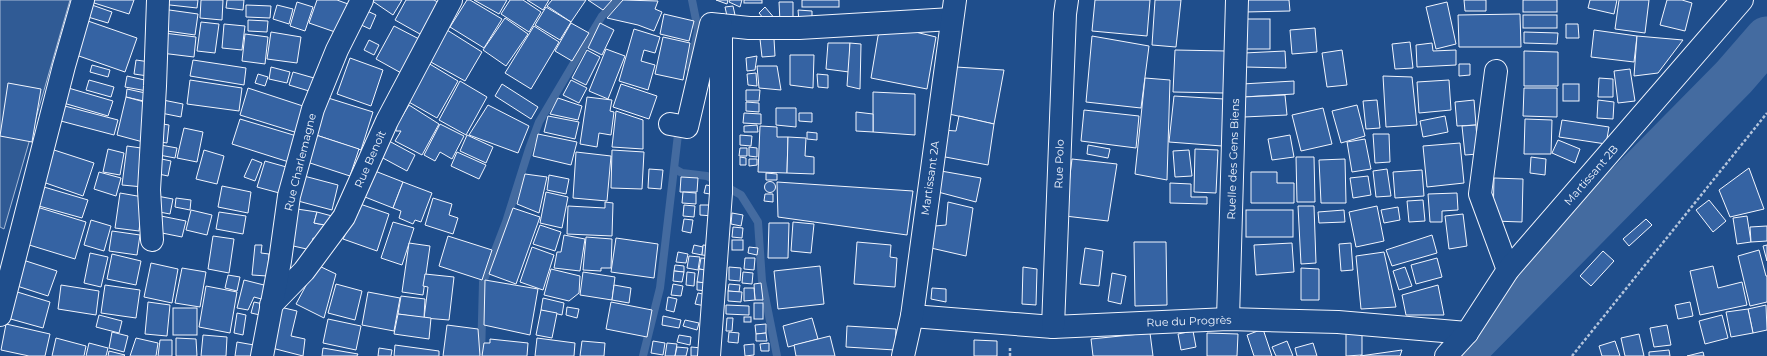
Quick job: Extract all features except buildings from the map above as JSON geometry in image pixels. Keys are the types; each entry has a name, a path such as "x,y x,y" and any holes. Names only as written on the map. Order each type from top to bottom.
{"street":[{"path":"0,315 64,66 83,0"},
{"path":"152,240 149,190 158,0"},
{"name":"Rue Charlemagne","path":"262,356 280,261 289,196 313,109 337,50 362,0"},
{"name":"Rue Benoît","path":"271,305 304,271 344,217 388,121 451,0"},
{"name":"Rue Polo","path":"1053,327 1065,14 1067,0"},
{"name":"Ruelle des Gens Biens","path":"1228,319 1238,0"},
{"name":"Martissant 2B","path":"1446,356 1467,333 1508,270 1742,0"},
{"path":"679,125 711,24 749,28 799,28 954,10"},
{"name":"Martissant 2A","path":"903,356 912,316 954,10"},
{"path":"709,356 721,193 721,25"},
{"path":"1496,71 1480,194 1508,270"},
{"name":"Rue du Progrès","path":"912,316 1053,327 1228,319 1338,322 1467,333"}],"path":[{"path":"1572,356 1767,113"}],"shaded area":[{"path":"0,0 70,0 4,229 0,227"}],"waterway":[{"path":"481,356 483,282 506,222 539,122 602,16 618,0"},
{"path":"690,68 698,30 692,0"},
{"path":"1459,356 1734,77 1767,39"},
{"path":"643,356 660,288 679,126"},
{"path":"675,169 682,173 707,176 741,195 758,222 762,281 777,356"}]}
